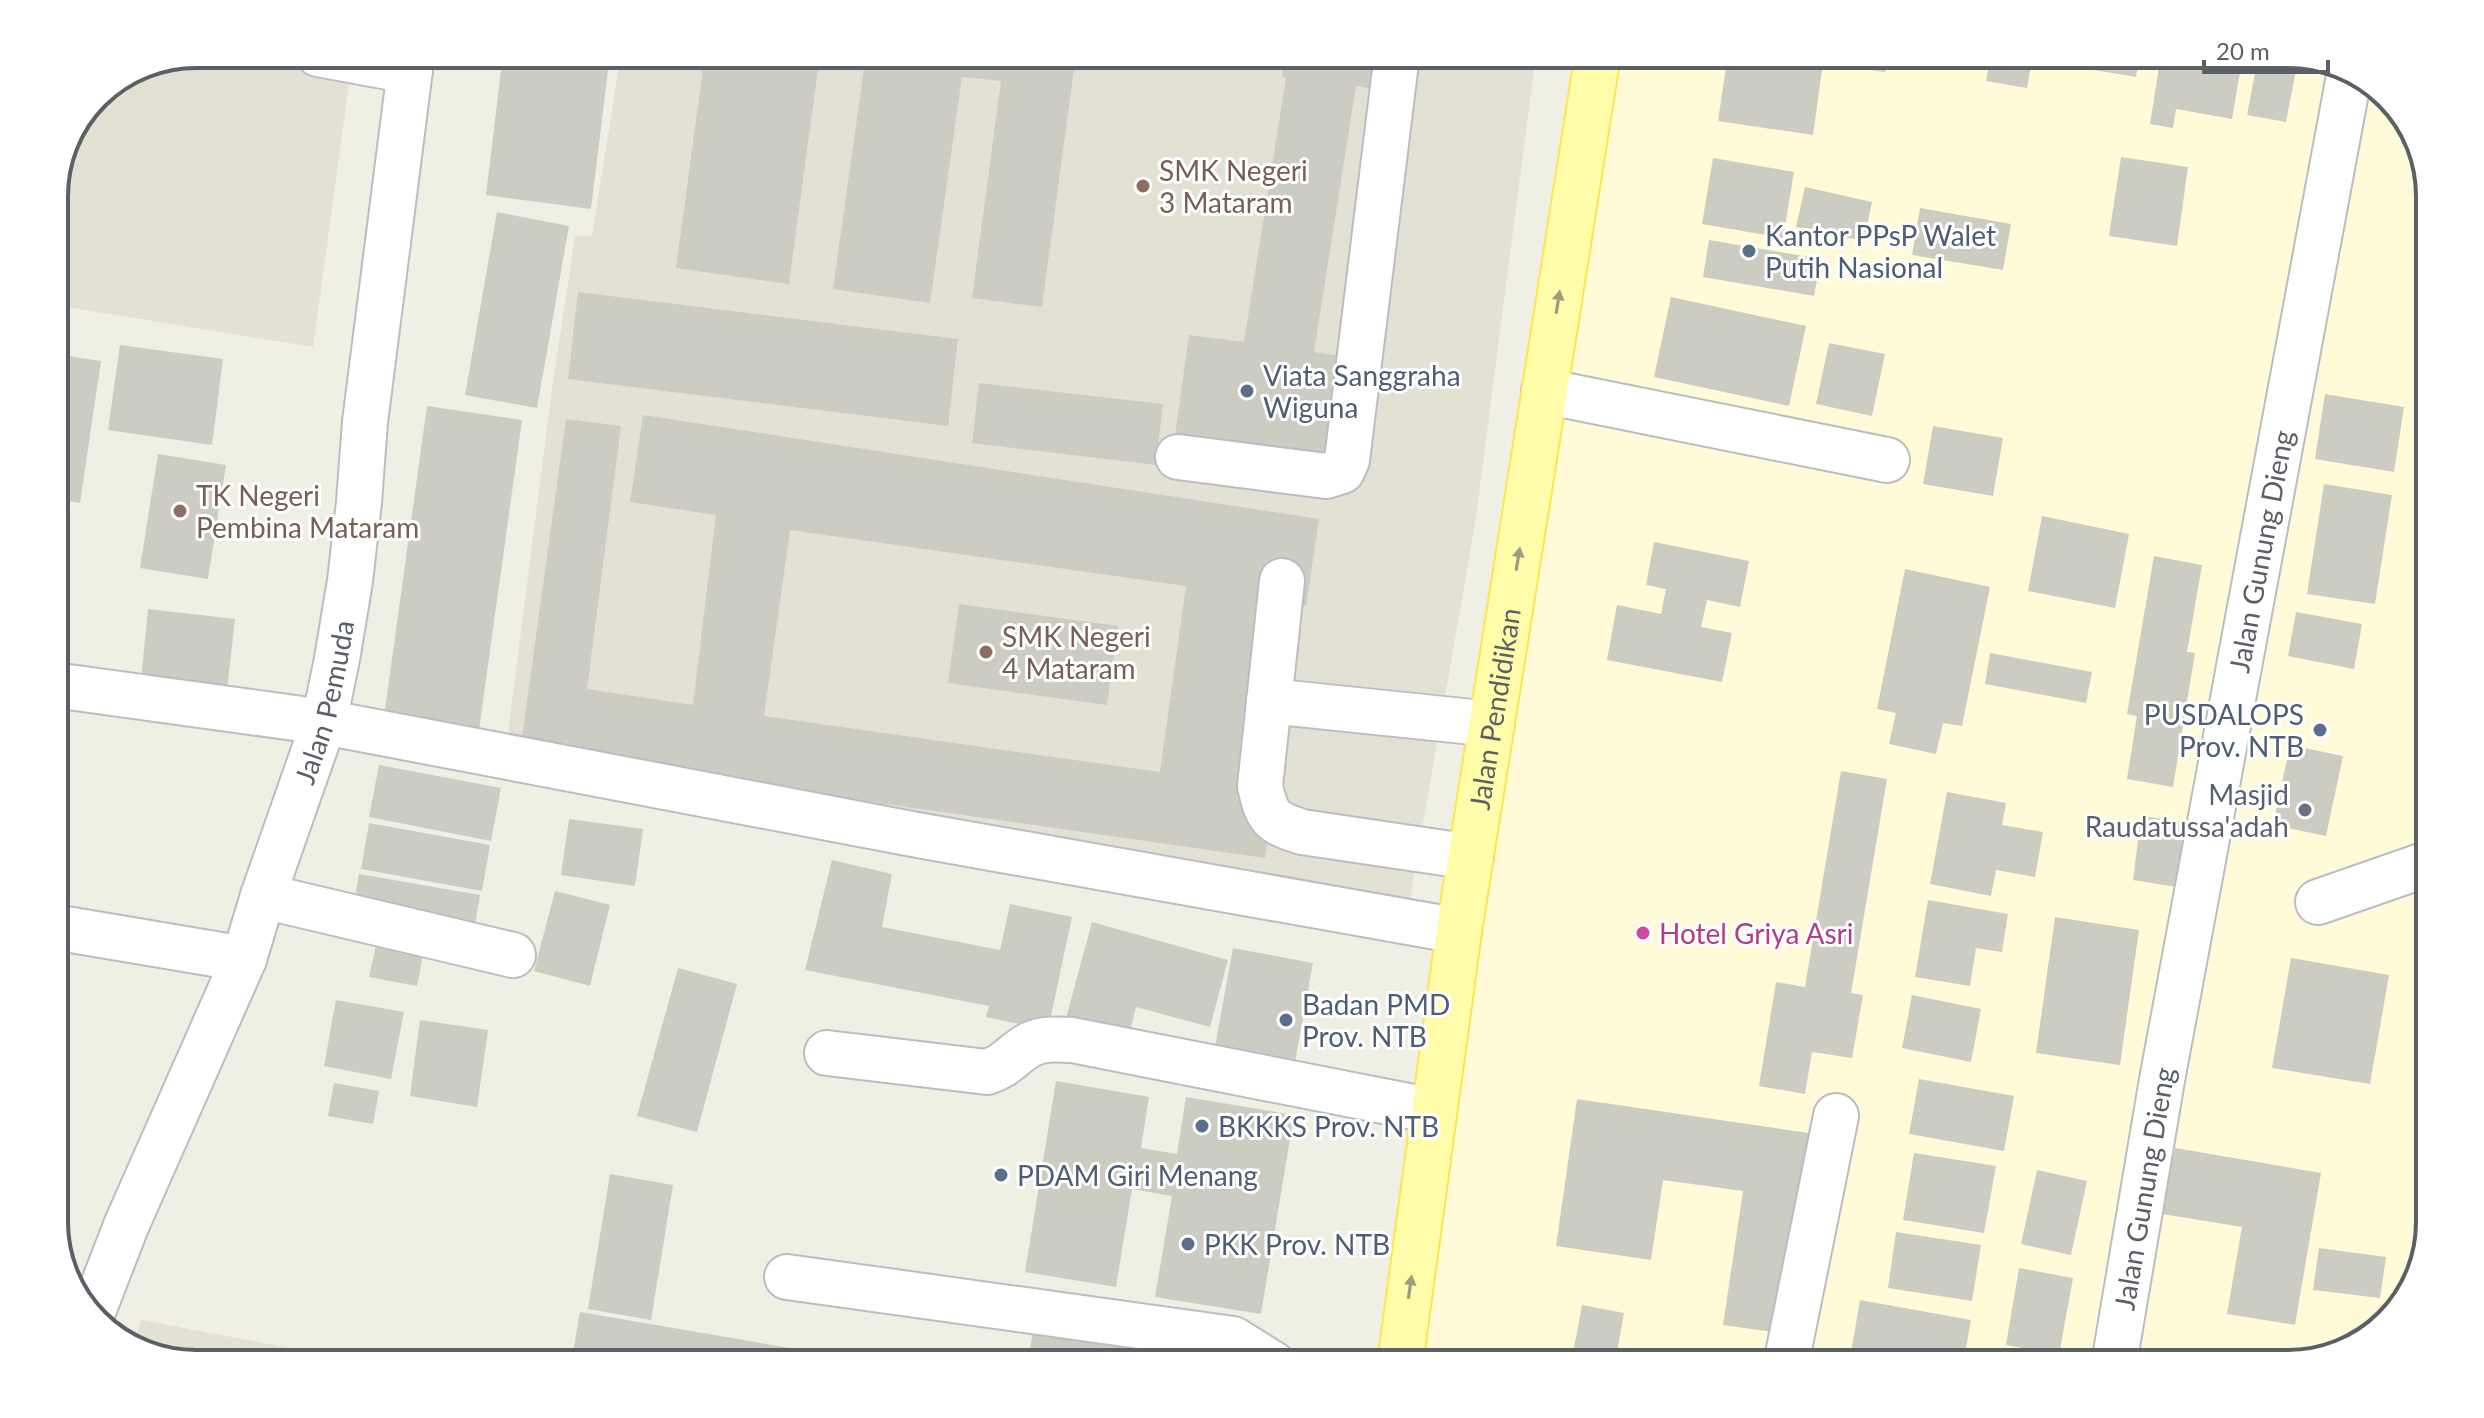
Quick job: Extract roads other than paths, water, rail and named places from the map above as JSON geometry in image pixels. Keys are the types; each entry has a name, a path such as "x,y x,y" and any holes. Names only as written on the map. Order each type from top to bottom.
{"main road":[{"name":"Jalan Pendidikan","path":"1402,1350 1459,931 1596,68"}],"street":[{"name":"Jalan Pemuda","path":"97,1302 244,959 324,722 350,581 365,422 410,68"},
{"path":"1178,457 1326,476 1342,471 1347,460 1395,68"},
{"name":"Jalan Gunung Dieng","path":"2116,1350 2165,1064 2348,83"},
{"path":"1544,391 1887,460"},
{"path":"1282,581 1260,786 1265,810 1277,823 1302,832 1471,857"},
{"path":"68,687 324,722 912,834 1459,931"},
{"path":"1269,701 1492,724"},
{"path":"2318,902 2416,868"},
{"path":"263,896 513,955"},
{"path":"68,929 244,959"},
{"path":"827,1053 987,1072 1002,1067 1028,1045 1050,1038 1072,1040 1434,1111"},
{"path":"1789,1350 1836,1116"},
{"path":"787,1277 1233,1339 1251,1350"}],"place":[{"name":"SMK Negeri 3 Mataram","path":"1143,186"},
{"name":"Kantor PPsP Walet Putih Nasional","path":"1749,251"},
{"name":"Viata Sanggraha Wiguna","path":"1247,391"},
{"name":"TK Negeri Pembina Mataram","path":"180,511"},
{"name":"SMK Negeri 4 Mataram","path":"986,652"},
{"name":"PUSDALOPS Prov. NTB","path":"2320,730"},
{"name":"Masjid Raudatussa'adah","path":"2305,810"},
{"name":"Hotel Griya Asri","path":"1643,933"},
{"name":"Badan PMD Prov. NTB","path":"1286,1020"},
{"name":"BKKKS Prov. NTB","path":"1202,1126"},
{"name":"PDAM Giri Menang","path":"1001,1175"},
{"name":"PKK Prov. NTB","path":"1188,1244"}]}
